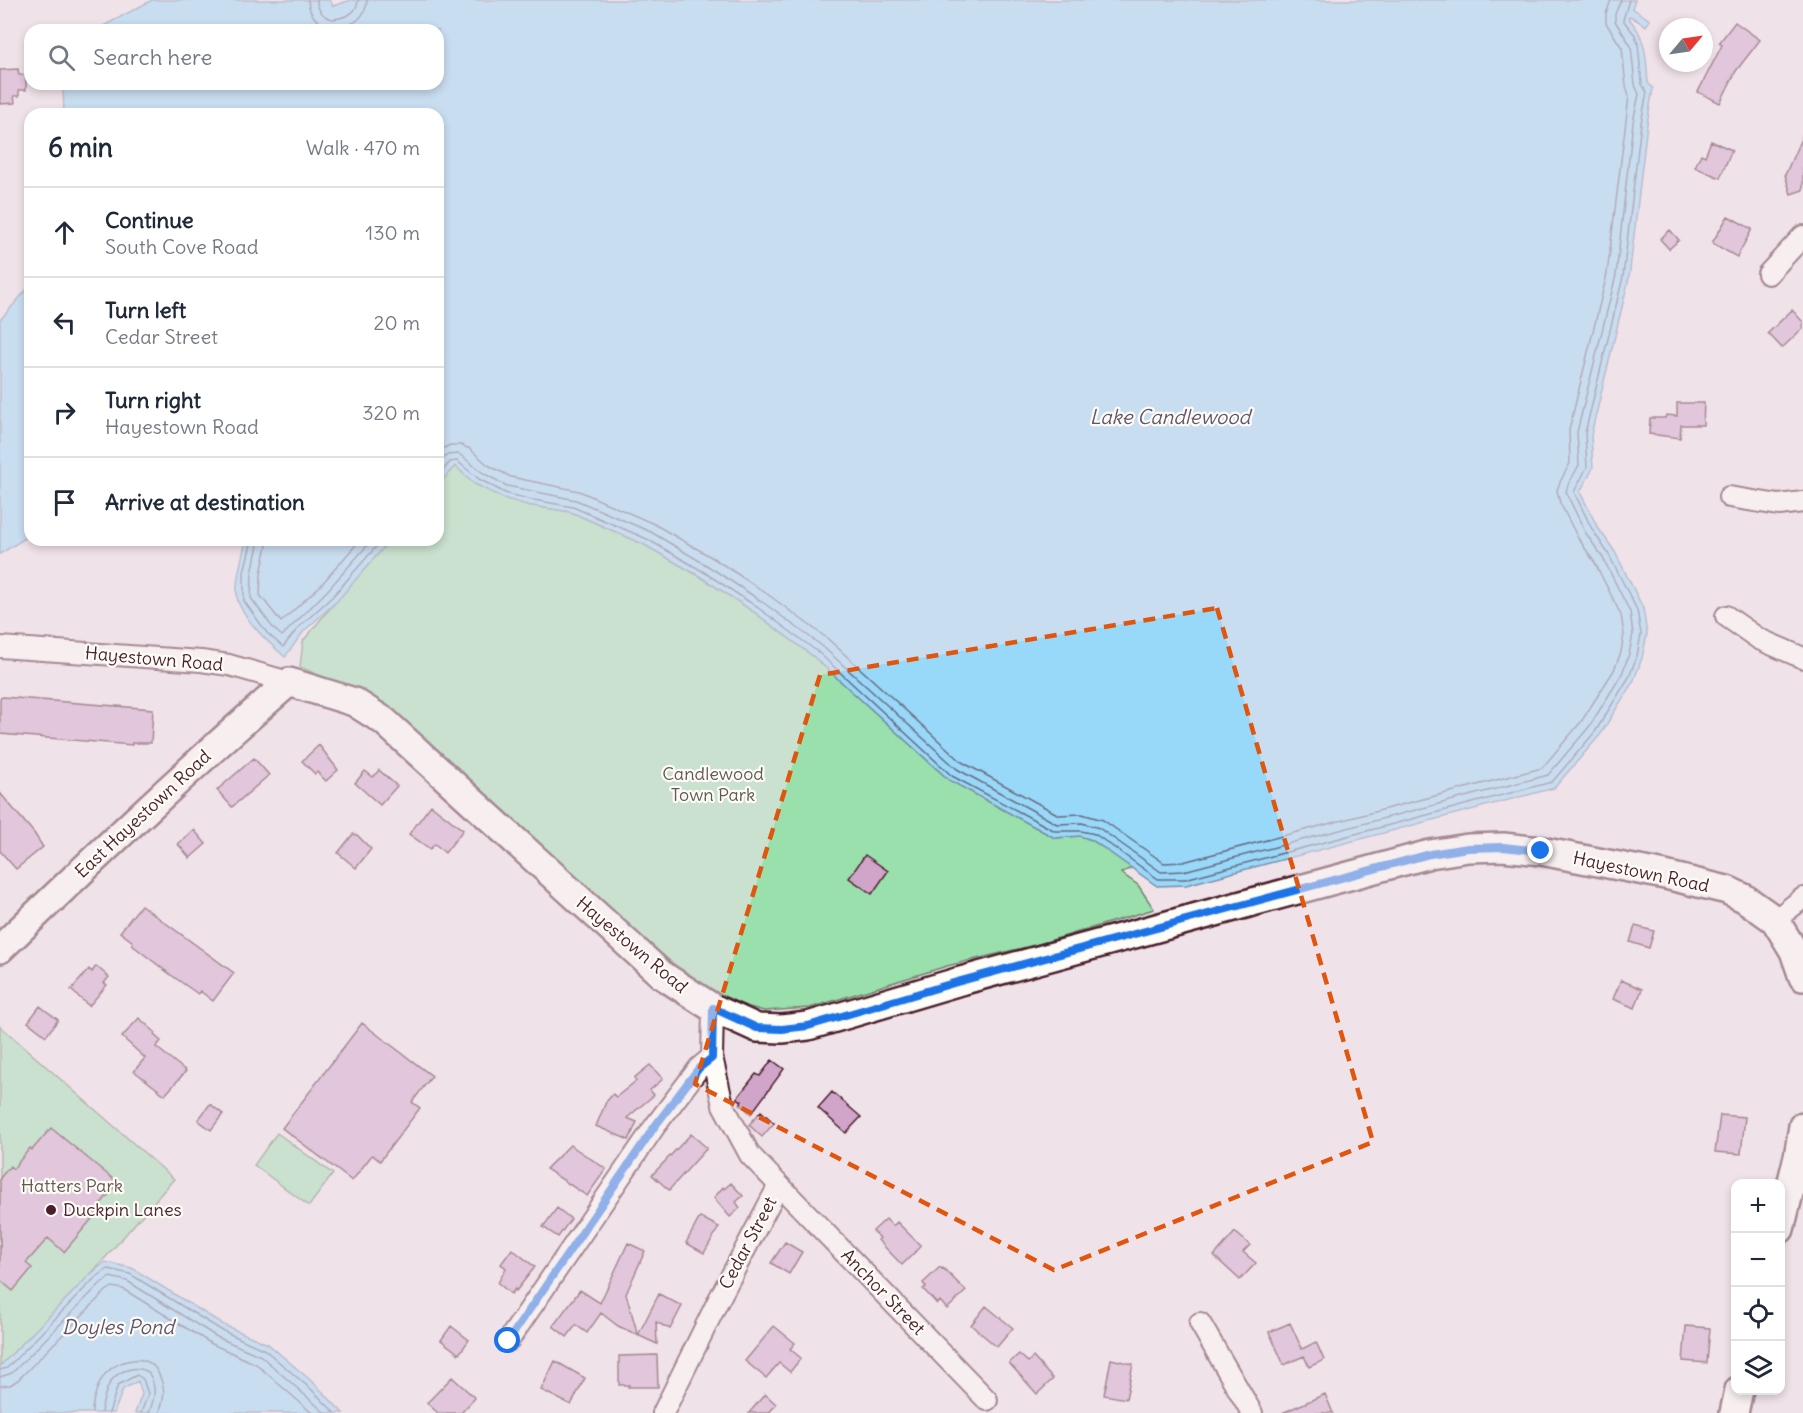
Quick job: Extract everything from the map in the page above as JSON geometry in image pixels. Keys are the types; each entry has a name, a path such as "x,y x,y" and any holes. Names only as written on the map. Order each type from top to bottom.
{"street":[{"path":"1768,274 1803,236"},
{"path":"1729,497 1779,505 1803,502"},
{"path":"1726,616 1759,639 1803,658"},
{"name":"Hayestown Road","path":"0,647 201,661 289,682 354,702 384,721 663,975 713,1008 757,1028 782,1029 808,1026 957,982 1271,896 1430,854 1468,848 1503,847 1541,851 1665,875 1727,890 1750,902 1775,920 1794,951 1803,977"},
{"name":"East Hayestown Road","path":"0,949 129,826 289,682"},
{"path":"1775,920 1803,898"},
{"name":"Cedar Street","path":"669,1410 718,1301 779,1185 750,1155 723,1105 712,1058 713,1008"},
{"path":"508,1341 655,1126 699,1068 712,1058"},
{"path":"1785,1209 1803,1126"},
{"name":"Anchor Street","path":"779,1185 987,1400"},
{"path":"1200,1323 1252,1413"},
{"path":"1734,1413 1738,1395"}],"highlighted area":[{"path":"1217,608 1373,1142 1054,1270 695,1084 820,675"}],"green space":[{"name":"Candlewood Town Park","path":"455,466 475,484 527,505 571,512 643,544 701,577 754,612 814,657 949,780 1055,838 1080,836 1092,840 1133,867 1121,873 1138,885 1154,909 1039,944 947,966 810,1008 764,1011 735,1003 704,990 352,689 300,667 303,641 385,546 444,546 444,478"},
{"name":"Hatters Park","path":"0,1026 174,1179 91,1274 0,1366"},
{"path":"277,1133 333,1174 309,1206 254,1165"}],"water":[{"name":"Lake Candlewood","path":"152,0 329,0 333,6 351,0 1635,0 1632,8 1650,20 1646,26 1630,16 1628,18 1642,40 1648,83 1653,88 1629,278 1591,435 1593,468 1580,492 1597,526 1615,552 1643,608 1647,634 1634,680 1600,735 1554,788 1186,885 1157,886 1092,840 1080,836 1055,838 949,780 814,657 754,612 701,577 643,544 571,512 527,505 503,498 475,484 455,466 444,478 444,108 64,108 63,90 444,90 444,24 107,24"},
{"path":"24,293 24,539 0,554 0,320"},
{"path":"245,546 385,546 337,601 304,631 285,657 253,626 239,604 237,582"},
{"name":"Doyles Pond","path":"105,1262 132,1268 224,1325 268,1344 316,1385 343,1413 135,1413 142,1394 138,1381 123,1389 114,1413 0,1413 0,1366"}],"building":[{"path":"1735,22 1760,40 1736,71 1720,103 1698,92 1708,72 1713,72 1713,63 1722,45 1719,43"},
{"path":"18,69 19,75 24,75 24,90 19,90 19,96 14,96 15,103 0,104 0,70"},
{"path":"1803,134 1803,190 1791,194 1785,175"},
{"path":"1711,141 1732,150 1720,178 1695,167 1701,154 1705,156"},
{"path":"1728,216 1752,229 1737,257 1712,243"},
{"path":"1670,230 1679,240 1669,249 1660,239"},
{"path":"1792,310 1803,322 1803,328 1782,348 1768,333"},
{"path":"1677,403 1704,403 1703,425 1681,425 1680,438 1649,434 1650,418 1665,418 1666,415 1677,416"},
{"path":"0,698 153,709 151,743 132,743 132,745 0,734"},
{"path":"319,745 338,770 326,781 302,761"},
{"path":"254,758 269,775 232,807 217,790"},
{"path":"379,770 397,786 380,805 355,783 365,771 373,777"},
{"path":"0,793 43,847 16,869 0,851"},
{"path":"431,805 463,830 445,853 435,844 430,849 409,834"},
{"path":"194,830 206,844 190,858 178,844"},
{"path":"353,834 371,849 356,868 338,853"},
{"path":"865,855 888,871 872,894 849,878"},
{"path":"141,905 234,973 213,1001 200,991 198,994 171,975 132,945 133,942 120,932"},
{"path":"1635,926 1654,931 1649,948 1630,942"},
{"path":"96,966 109,977 104,983 107,985 89,1006 71,990 89,969 92,972"},
{"path":"1621,980 1642,989 1635,1008 1613,999"},
{"path":"40,1006 58,1020 46,1036 28,1022"},
{"path":"139,1018 156,1033 154,1035 161,1041 156,1047 186,1071 165,1095 134,1071 145,1058 122,1037"},
{"path":"362,1023 432,1076 412,1102 420,1108 380,1161 372,1155 352,1181 282,1128"},
{"path":"772,1060 784,1069 751,1114 737,1098 756,1074 760,1076"},
{"path":"650,1065 663,1079 650,1090 654,1095 627,1118 637,1122 629,1140 596,1126 606,1102 613,1094 616,1097 636,1081 634,1078"},
{"path":"832,1092 861,1117 846,1133 818,1108"},
{"path":"210,1104 223,1114 211,1130 198,1120"},
{"path":"761,1111 774,1123 762,1137 749,1125"},
{"path":"1720,1115 1745,1117 1741,1154 1715,1152"},
{"name":"Duckpin Lanes","path":"51,1128 118,1183 99,1206 101,1208 64,1252 48,1238 26,1263 32,1268 13,1291 0,1280 0,1178 10,1166 13,1169 30,1148 32,1150"},
{"path":"691,1134 707,1148 669,1190 652,1175"},
{"path":"570,1145 606,1169 587,1196 546,1169"},
{"path":"731,1183 743,1196 736,1202 740,1208 730,1217 714,1198 723,1187 724,1189"},
{"path":"557,1208 571,1219 558,1237 543,1227"},
{"path":"700,1217 719,1227 704,1253 686,1243"},
{"path":"886,1219 893,1226 897,1222 921,1246 902,1265 878,1240 880,1238 873,1231"},
{"path":"1235,1232 1250,1245 1243,1252 1256,1263 1240,1280 1214,1256"},
{"path":"785,1242 802,1252 789,1274 771,1263"},
{"path":"628,1243 645,1251 626,1294 638,1335 659,1294 682,1306 670,1329 656,1322 657,1344 618,1326 601,1313 587,1333 576,1325 567,1337 553,1326 580,1290 600,1303"},
{"path":"512,1249 535,1267 511,1294 498,1283 506,1268 501,1264"},
{"path":"940,1267 966,1291 947,1309 940,1301 937,1304 923,1289 926,1287 923,1283"},
{"path":"986,1306 1013,1328 997,1347 971,1325"},
{"path":"1290,1323 1302,1349 1316,1342 1324,1360 1309,1367 1304,1356 1284,1365 1269,1332"},
{"path":"451,1326 469,1340 459,1354 441,1340"},
{"path":"774,1326 795,1343 790,1349 801,1358 790,1372 779,1363 766,1378 745,1361"},
{"path":"1686,1326 1710,1328 1707,1363 1683,1361"},
{"path":"1019,1354 1028,1362 1033,1357 1053,1379 1037,1394 1009,1363"},
{"path":"657,1355 658,1387 619,1385 619,1356"},
{"path":"1111,1359 1133,1364 1126,1399 1104,1395"},
{"path":"555,1361 585,1378 571,1405 541,1390"},
{"path":"452,1377 475,1398 461,1413 438,1413 427,1403"},
{"path":"765,1394 776,1404 769,1413 749,1413"},
{"path":"1325,1394 1333,1413 1282,1413"}],"place":[{"name":"Duckpin Lanes","path":"51,1210"}],"route":[{"path":"508,1341 655,1126 699,1068 712,1058 713,1008 757,1028 782,1029 808,1026 957,982 1430,854 1468,848 1503,847 1541,851"}]}
